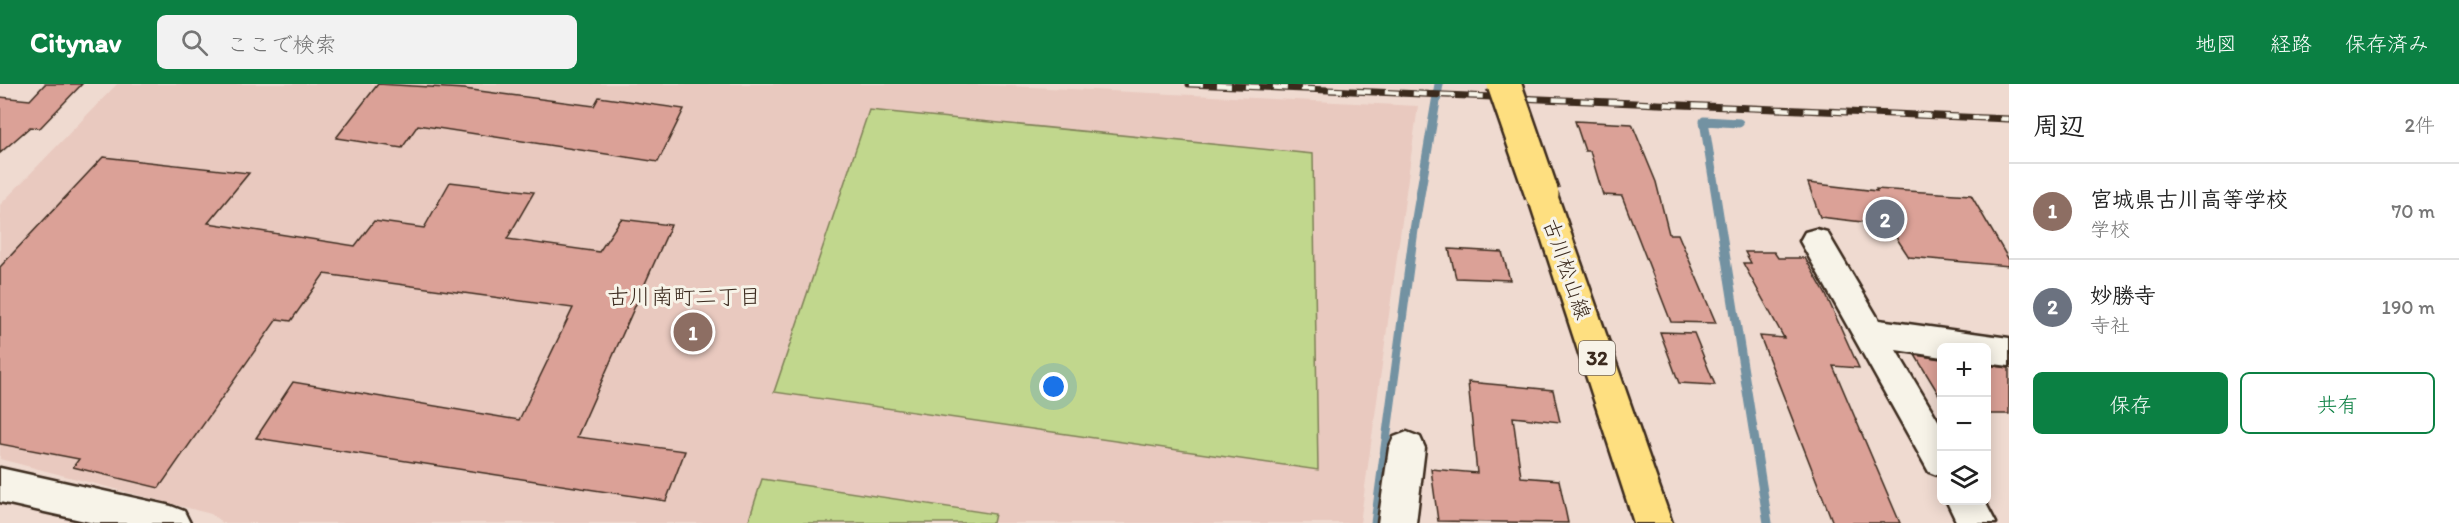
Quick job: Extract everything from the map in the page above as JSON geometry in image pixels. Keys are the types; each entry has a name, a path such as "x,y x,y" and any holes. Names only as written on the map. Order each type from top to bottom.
{"main road":[{"name":"古川松山線","path":"1504,84 1653,523"}],"street":[{"path":"1816,241 1937,454"},
{"path":"1868,332 1944,343"},
{"path":"1991,350 2009,352"},
{"path":"1397,523 1407,448"},
{"path":"0,485 171,523"},
{"path":"1966,505 1977,523"}],"shaded area":[{"path":"117,84 966,84 1418,106 1360,523 223,523 211,514 0,459 0,205"}],"green space":[{"path":"869,110 1313,154 1318,470 774,392"},
{"path":"762,479 995,514 993,523 748,523"}],"building":[{"path":"45,84 82,84 40,128 30,127 0,153 0,97 30,100"},
{"path":"378,84 464,89 594,106 599,97 684,109 658,162 418,125 402,148 336,138"},
{"path":"1575,121 1632,124 1656,182 1669,234 1678,234 1716,323 1671,322 1622,196 1603,195 1590,151 1585,151"},
{"path":"103,157 249,173 208,223 355,246 374,221 424,228 450,182 534,192 507,239 599,252 621,219 671,225 577,437 685,451 666,501 256,438 293,382 519,420 573,308 324,274 291,321 277,319 159,488 73,467 79,459 0,444 0,267"},
{"path":"1808,183 1877,191 1876,189 1971,195 2009,260 2009,266 1909,257 1888,225 1820,217"},
{"path":"1449,249 1502,252 1510,280 1456,278"},
{"path":"1745,252 1774,252 1778,258 1805,258 1826,295 1859,368 1833,366 1900,523 1833,523 1760,336 1784,338 1743,263 1751,263"},
{"path":"1660,332 1694,333 1715,385 1679,383"},
{"path":"1915,355 1937,358 1937,391"},
{"path":"1991,366 2009,368 2009,414 1991,414"},
{"path":"1468,382 1553,390 1560,422 1513,417 1521,477 1559,480 1568,523 1438,521 1431,469 1477,473"}],"waterway":[{"path":"1375,523 1414,230 1439,84"},
{"path":"1739,123 1704,121 1768,523"}],"railway":[{"path":"1189,84 2009,119"}],"place":[{"name":"妙勝寺","path":"1885,219"},
{"name":"宮城県古川高等学校","path":"693,332"}],"district":[{"name":"古川南町二丁目","path":"684,296"}]}
